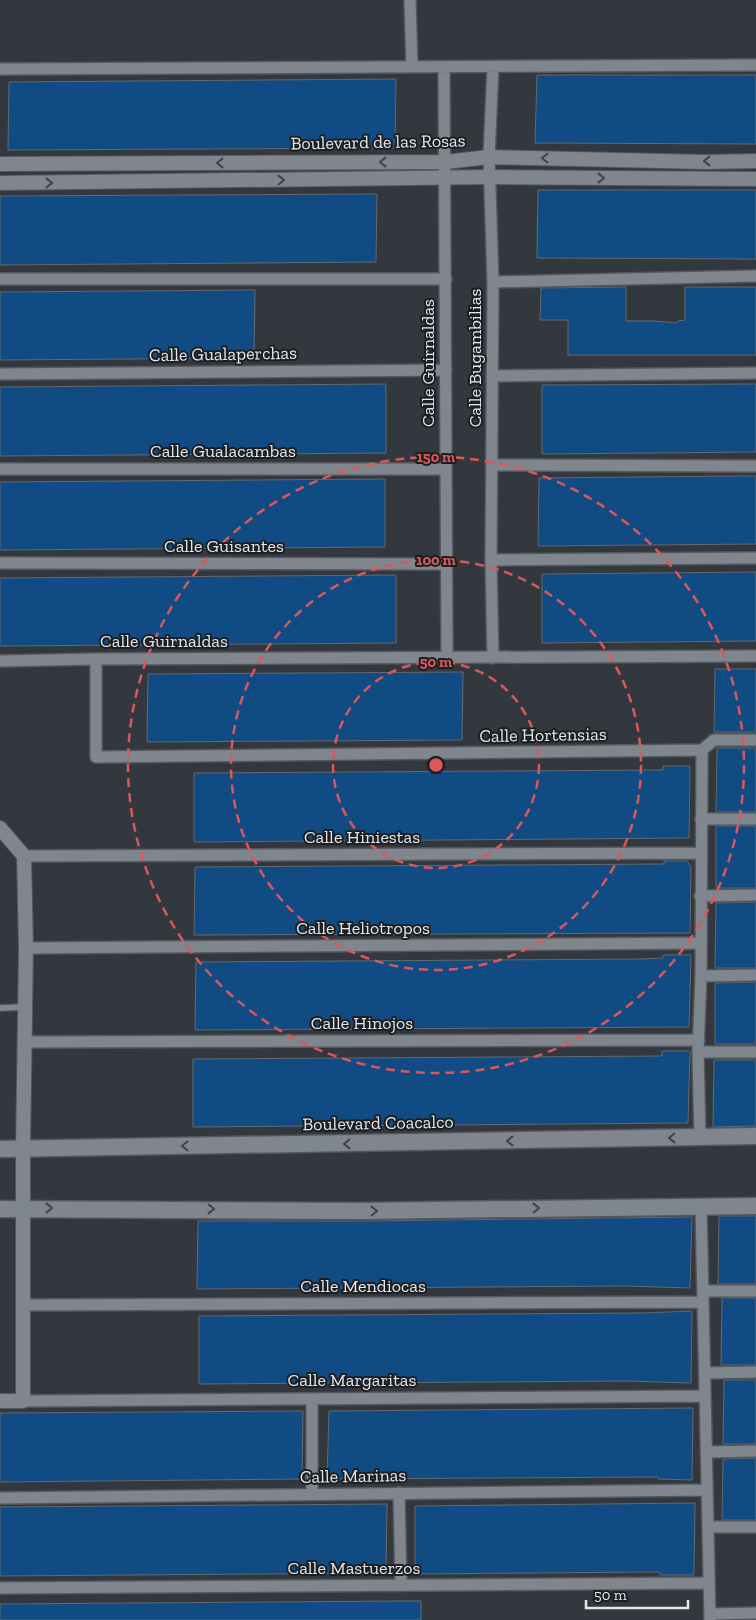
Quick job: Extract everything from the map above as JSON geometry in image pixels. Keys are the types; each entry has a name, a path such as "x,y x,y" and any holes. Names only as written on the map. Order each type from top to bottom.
{"main road":[{"name":"Boulevard Coacalco","path":"0,1149 756,1136"},
{"path":"0,1208 361,1211 756,1206"}],"street":[{"path":"410,0 412,67"},
{"path":"0,69 756,65"},
{"name":"Calle Bugambilias","path":"493,66 489,157 493,282 491,560 493,658"},
{"name":"Calle Guirnaldas","path":"444,67 448,658"},
{"name":"Boulevard de las Rosas","path":"0,164 445,162 489,157 706,162 756,161"},
{"name":"Boulevard de las Rosas","path":"0,183 489,177 756,179"},
{"path":"493,282 756,276"},
{"path":"0,279 446,279"},
{"name":"Calle Gualaperchas","path":"0,374 446,370"},
{"path":"492,376 756,373"},
{"path":"492,465 756,466"},
{"name":"Calle Gualacambas","path":"0,469 446,469"},
{"path":"491,560 756,558"},
{"name":"Calle Guisantes","path":"0,563 447,564"},
{"path":"493,658 756,656"},
{"name":"Calle Guirnaldas","path":"0,661 493,658"},
{"name":"Calle Hortensias","path":"96,659 96,758 702,750"},
{"path":"700,1138 702,750 714,740 756,740"},
{"path":"701,819 756,819"},
{"path":"0,828 24,856 26,948 23,1149 23,1401"},
{"name":"Calle Hiniestas","path":"24,856 701,853"},
{"path":"700,896 756,895"},
{"name":"Calle Heliotropos","path":"26,948 700,943"},
{"path":"701,976 756,975"},
{"name":"Calle Hinojos","path":"25,1042 699,1046 756,1052"},
{"path":"701,1207 710,1617 756,1613"},
{"name":"Calle Mendiocas","path":"24,1305 703,1296 756,1291"},
{"path":"705,1373 756,1372"},
{"name":"Calle Margaritas","path":"0,1401 705,1396"},
{"path":"312,1399 312,1494"},
{"path":"707,1452 756,1451"},
{"name":"Calle Marinas","path":"0,1498 707,1490"},
{"path":"399,1494 401,1585"},
{"path":"708,1527 756,1527"},
{"name":"Calle Mastuerzos","path":"0,1588 709,1583"}],"lane":[{"path":"0,1008 25,1008"}],"building":[{"path":"537,75 756,75 756,144 535,143"},
{"path":"396,79 395,148 8,150 9,82"},
{"path":"538,190 756,190 756,259 537,258"},
{"path":"377,194 376,262 0,265 0,196"},
{"path":"626,287 626,321 677,323 678,321 685,320 685,287 756,287 756,355 568,355 568,320 540,320 541,288"},
{"path":"255,290 254,358 0,360 0,292"},
{"path":"386,384 386,453 0,456 0,387"},
{"path":"756,384 756,452 542,454 542,385"},
{"path":"756,476 756,544 538,546 539,478"},
{"path":"385,479 385,547 0,550 0,482"},
{"path":"756,572 756,641 542,643 542,574"},
{"path":"396,575 396,643 0,646 0,578"},
{"path":"715,669 756,669 756,732 714,732"},
{"path":"463,672 462,740 147,742 148,674"},
{"path":"717,748 756,748 756,812 716,812"},
{"path":"663,766 690,766 689,838 194,842 194,773 663,770"},
{"path":"716,826 756,826 756,888 716,888"},
{"path":"664,861 687,861 691,867 690,933 194,935 195,867 664,864"},
{"path":"756,902 756,968 715,968 716,903"},
{"path":"663,955 691,955 689,1027 195,1030 196,962 640,959 663,958"},
{"path":"756,982 756,1044 715,1044 715,983"},
{"path":"662,1051 690,1051 688,1123 193,1127 193,1059 662,1056"},
{"path":"714,1060 756,1060 756,1126 713,1127"},
{"path":"719,1216 756,1216 756,1284 718,1284"},
{"path":"692,1217 690,1288 626,1286 197,1289 198,1221"},
{"path":"722,1298 756,1298 756,1365 721,1365"},
{"path":"692,1311 691,1383 628,1381 199,1384 199,1316 643,1313"},
{"path":"724,1380 756,1380 756,1444 723,1444"},
{"path":"693,1408 692,1480 658,1479 658,1477 327,1479 329,1411"},
{"path":"303,1411 302,1479 0,1482 0,1413"},
{"path":"756,1458 756,1520 722,1520 723,1459"},
{"path":"695,1503 694,1575 660,1575 660,1572 415,1574 415,1506"},
{"path":"387,1504 386,1573 0,1576 0,1507"},
{"path":"421,1601 421,1620 0,1620 0,1604"}]}
